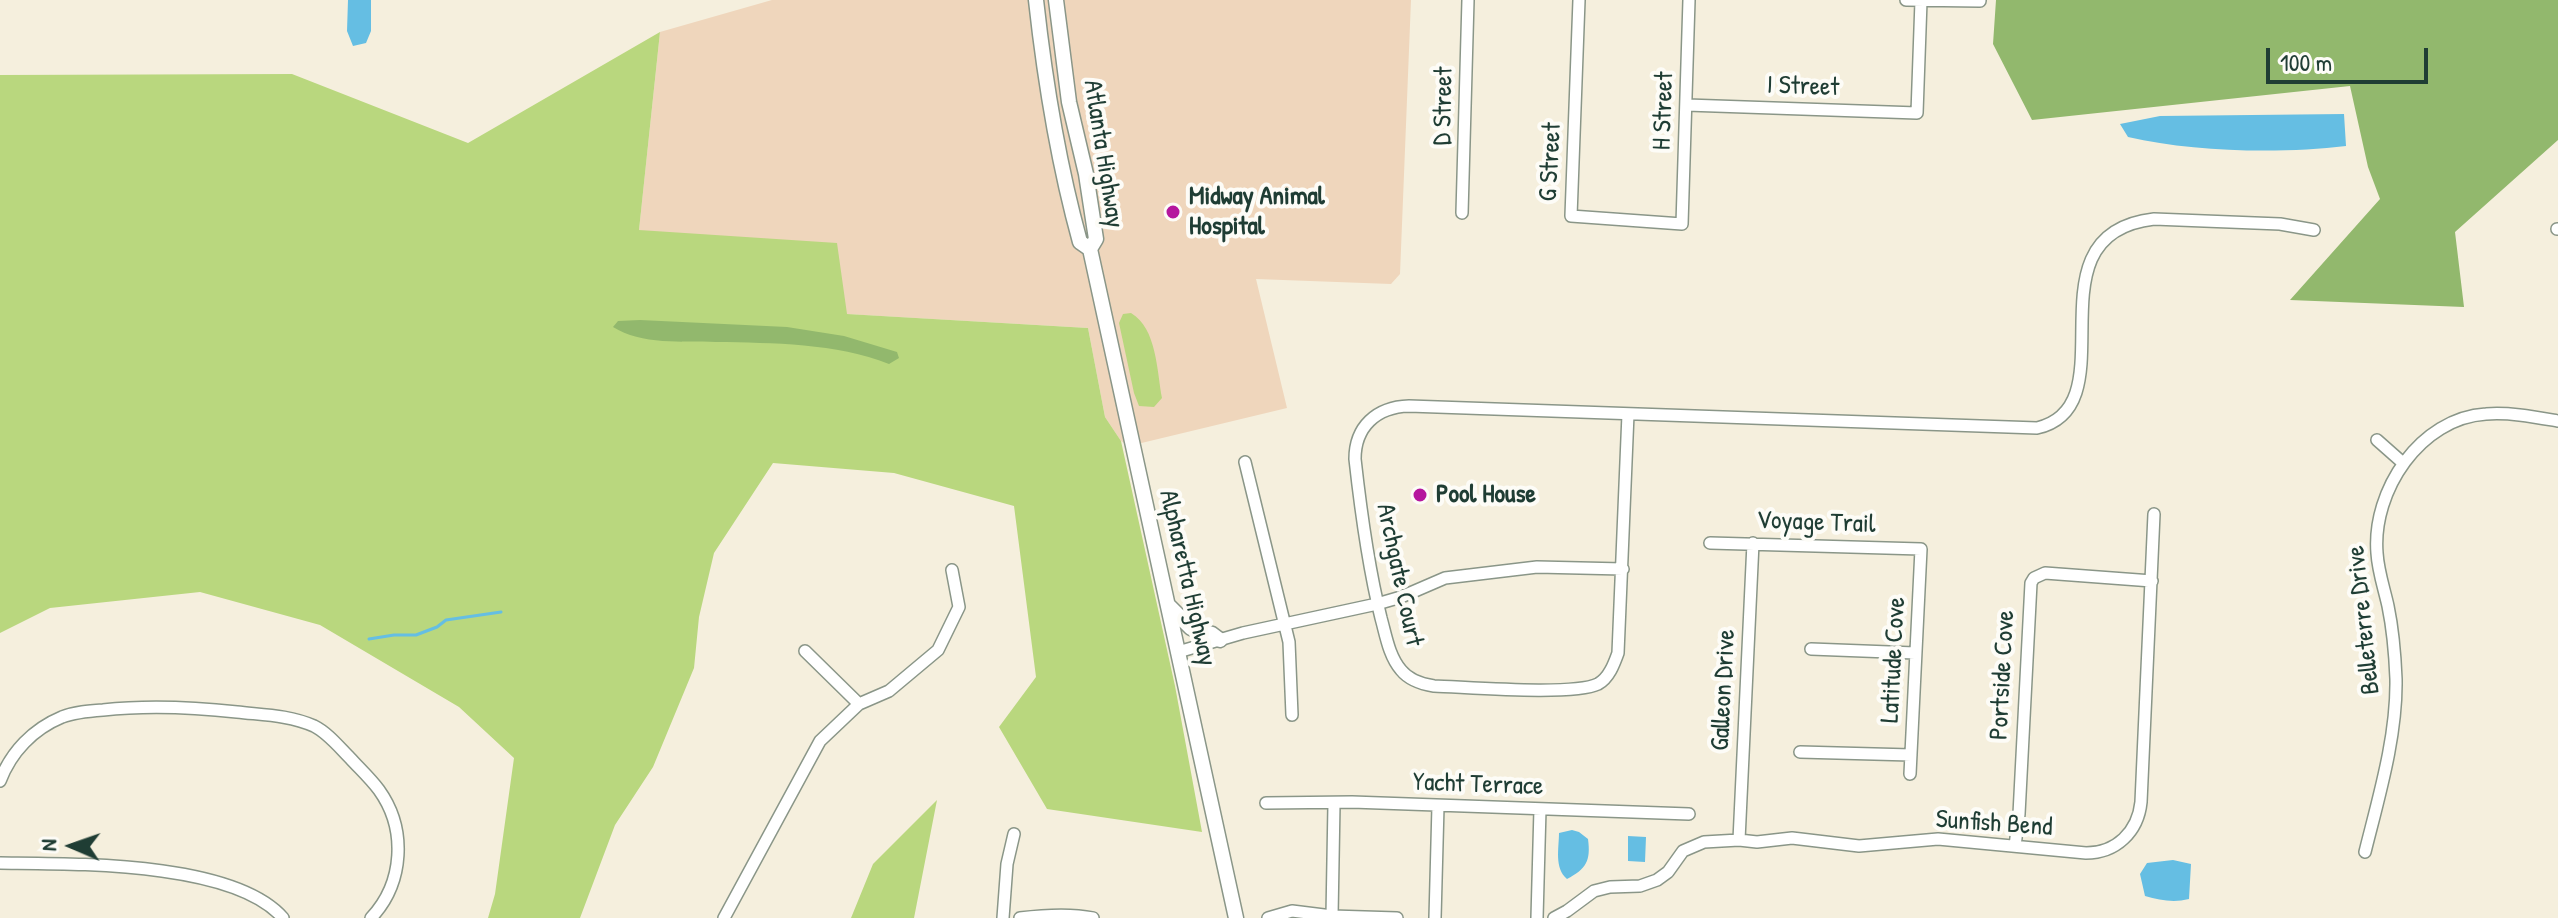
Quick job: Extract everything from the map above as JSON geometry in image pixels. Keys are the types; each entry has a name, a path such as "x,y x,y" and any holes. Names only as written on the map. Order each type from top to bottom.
{"main road":[{"name":"Atlanta Highway","path":"1036,0 1046,86 1060,165 1080,242 1090,249 1096,239 1086,174 1069,102 1056,0"},
{"name":"Alpharetta Highway","path":"1090,249 1236,918"},
{"path":"1168,604 1191,628 1212,634 1220,640"}],"street":[{"name":"D Street","path":"1462,213 1468,0"},
{"name":"G Street","path":"1579,0 1571,216 1682,224"},
{"name":"H Street","path":"1682,224 1689,0"},
{"path":"1906,0 1980,1"},
{"name":"I Street","path":"1687,105 1917,113 1921,1"},
{"name":"Archgate Court","path":"1628,414 1618,653 1611,672 1598,684 1567,690 1434,686 1411,679 1401,671 1392,657 1377,604 1365,547 1355,459 1360,432 1373,417 1394,407 1409,406 2013,428 2046,426 2063,416 2075,398 2084,278 2095,253 2112,235 2135,223 2154,219 2280,224 2314,230"},
{"name":"Belleterre Drive","path":"2365,852 2386,763 2395,696 2394,648 2376,538 2387,491 2403,463 2439,430 2469,417 2507,414 2558,421"},
{"path":"2377,440 2403,463"},
{"path":"1245,462 1289,642 1292,715"},
{"name":"Sunfish Bend","path":"1554,918 1598,890 1634,887 1657,880 1668,872 1683,851 1693,845 1792,838 1859,846 1938,839 2086,853 2102,852 2123,840 2136,823 2141,802 2154,514"},
{"name":"Voyage Trail","path":"1710,543 1921,549"},
{"name":"Galleon Drive","path":"1739,840 1753,543"},
{"name":"Latitude Cove","path":"1910,774 1921,549"},
{"path":"1178,652 1377,604 1445,578 1537,567 1623,569"},
{"path":"724,918 820,741 859,704 889,691 938,650 959,607 952,570"},
{"name":"Portside Cove","path":"2015,846 2031,583 2045,573 2152,581"},
{"path":"1811,649 1915,653"},
{"path":"805,651 859,704"},
{"path":"0,781 6,766 26,740 50,723 81,712 180,706 298,719 326,733 377,788 393,815 399,846 398,863 385,899 371,918"},
{"path":"1800,752 1911,755"},
{"name":"Yacht Terrace","path":"1266,803 1352,802 1689,814"},
{"path":"1332,916 1334,804"},
{"path":"1435,918 1438,806"},
{"path":"1537,918 1540,809"},
{"path":"1003,918 1007,864 1014,834"},
{"path":"0,863 82,865 193,875 248,893 276,910 283,918"},
{"path":"1268,918 1292,911 1397,918"},
{"path":"1020,918 1055,915 1093,918"}],"shaded area":[{"path":"772,0 1411,0 1400,274 1391,284 1256,279 1287,408 1129,446 1121,441 1105,417 1088,328 846,314 639,230 660,32"}],"green space":[{"path":"1996,0 2558,0 2558,140 2455,232 2464,307 2290,300 2380,199 2368,167 2350,86 2032,120 1993,44"},
{"path":"660,32 639,230 837,243 847,314 1088,328 1105,417 1121,441 1175,686 1202,832 1047,809 999,727 1036,677 1014,506 894,473 773,463 714,553 699,617 694,668 653,767 615,825 580,918 488,918 495,894 514,758 459,707 320,625 200,592 50,608 0,633 0,75 292,74 468,143"},
{"path":"1131,313 1146,329 1154,351 1162,398 1154,407 1139,406 1134,393 1119,323 1123,314"},
{"path":"618,321 787,327 844,336 897,352 899,358 889,364 826,348 663,341 636,337 613,327"},
{"path":"937,800 914,918 851,918 873,864"}],"water":[{"path":"348,0 371,0 371,31 366,43 353,46 347,31"},
{"path":"2344,114 2346,146 2293,150 2208,149 2153,142 2128,137 2120,124 2160,116"},
{"path":"1572,830 1588,839 1589,853 1583,868 1567,879 1559,864 1559,833"},
{"path":"1628,836 1646,837 1645,862 1628,861"},
{"path":"2173,860 2191,864 2189,899 2177,901 2145,896 2140,874 2147,863"}],"waterway":[{"path":"369,639 416,635 446,620 501,612"}],"place":[{"name":"Midway Animal Hospital","path":"1173,212"},
{"name":"Pool House","path":"1420,495"}]}
